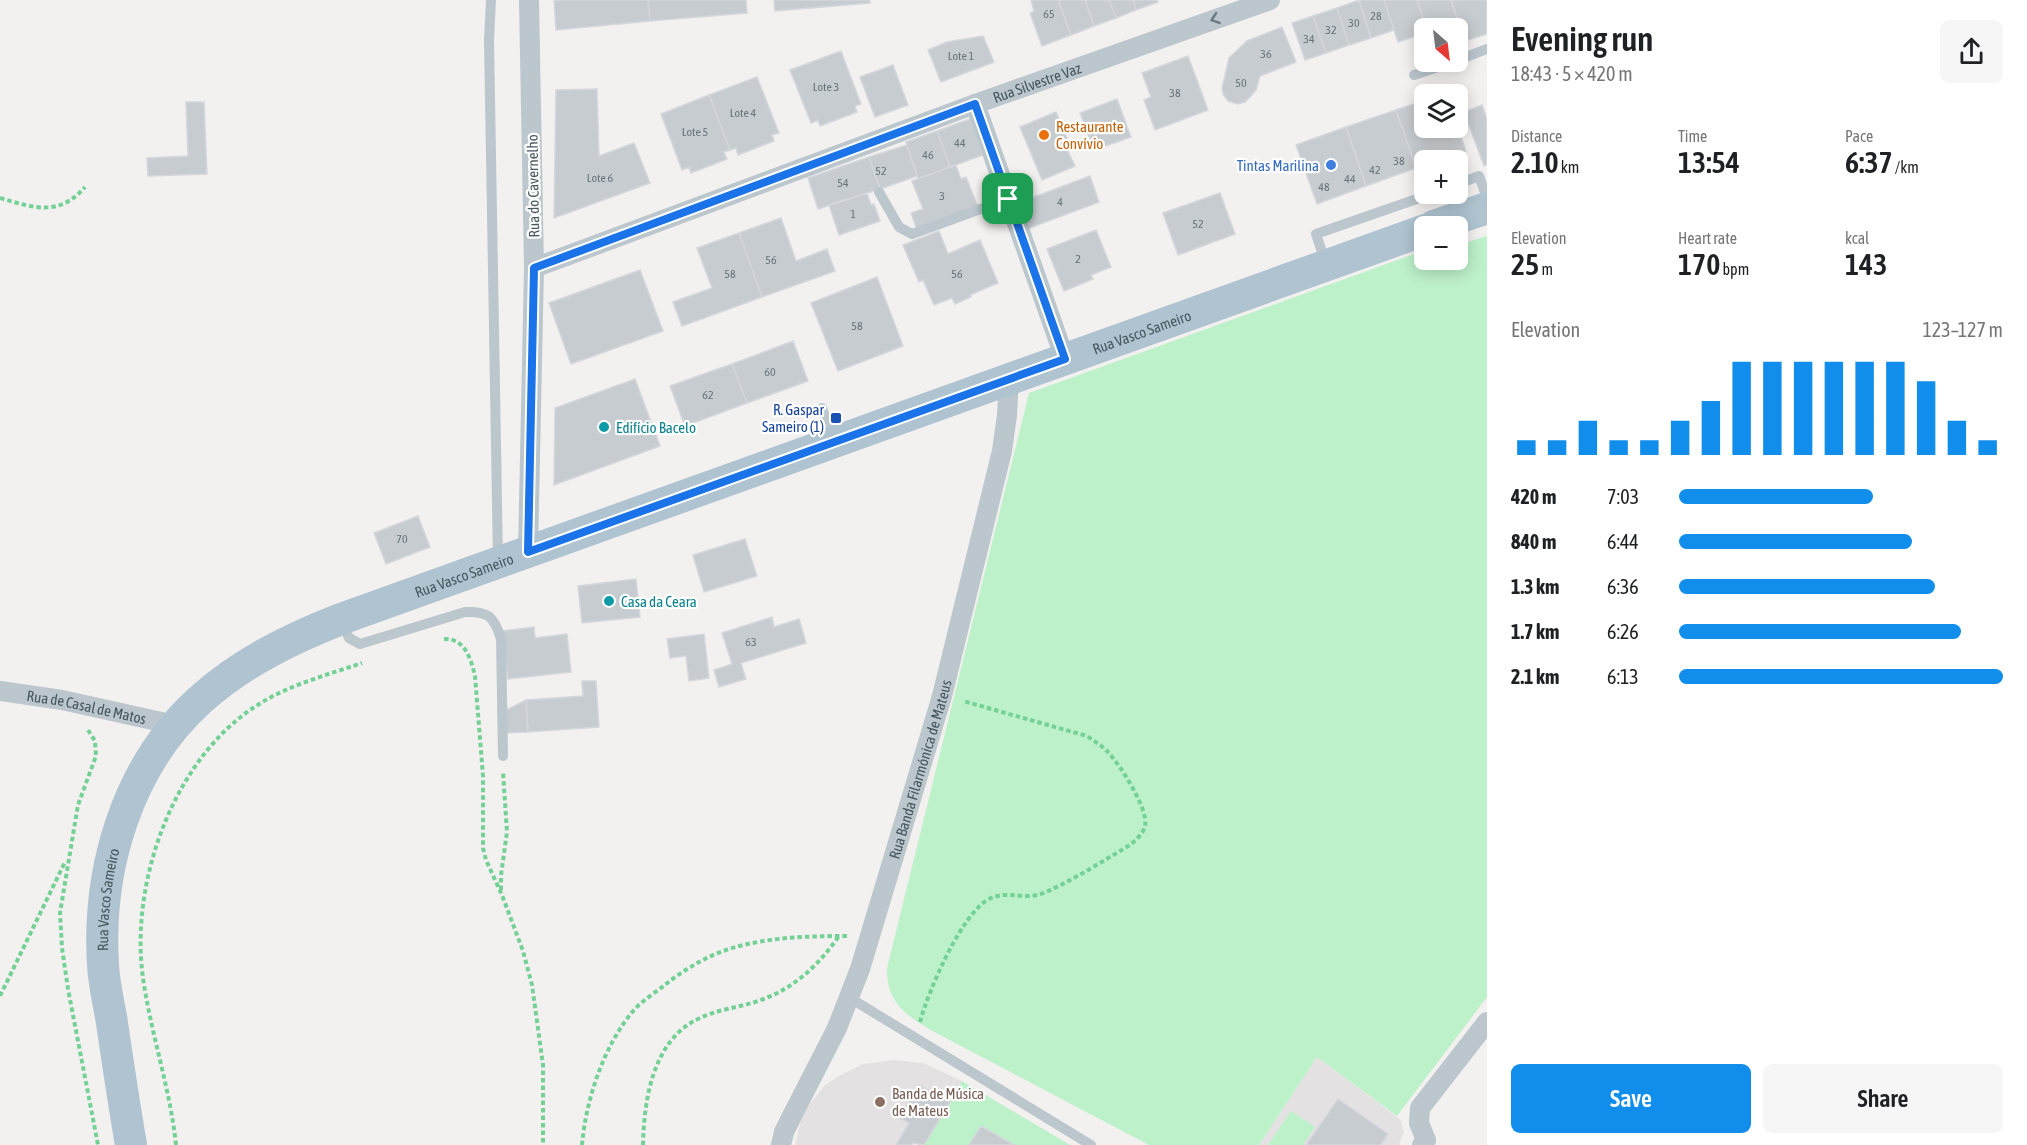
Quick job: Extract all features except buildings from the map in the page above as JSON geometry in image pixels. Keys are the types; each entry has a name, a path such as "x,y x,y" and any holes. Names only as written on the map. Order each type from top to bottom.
{"main road":[{"path":"1463,216 1487,208"},
{"name":"Rua Vasco Sameiro","path":"130,1145 103,967 102,926 105,888 115,842 127,805 146,766 175,725 200,700 236,672 298,636 341,619 1414,234"}],"street":[{"name":"Rua do Cavernelho","path":"528,552 534,268 529,0"},
{"name":"Rua Silvestre Vaz","path":"534,268 975,104 1270,0"},
{"path":"975,104 1065,359"},
{"name":"Rua Banda Filarmónica de Mateus","path":"781,1145 784,1132 850,998 942,696 1002,450 1009,379"},
{"name":"Rua de Casal de Matos","path":"0,691 62,700 175,725"},
{"path":"1427,1143 1419,1123 1420,1108 1487,1022"}],"lane":[{"path":"491,0 489,40 498,563"},
{"path":"1468,57 1487,50"},
{"path":"1414,75 1423,72"},
{"path":"1468,180 1479,176 1487,198"},
{"path":"879,192 899,227 912,234 1008,199"},
{"path":"1327,264 1316,234 1414,200"},
{"path":"822,408 834,441"},
{"path":"341,619 349,638 360,644 465,612 479,611 488,615 494,621 501,639 503,756"},
{"path":"850,998 1091,1145"}],"path":[{"path":"0,198 27,206 57,207 68,203 85,186"},
{"path":"435,640 447,638 456,640 463,646 471,661 475,676 483,776 483,848 491,874 502,895 525,957 532,985 543,1065 543,1145"},
{"path":"176,1145 142,971 140,943 141,909 148,873 173,804 200,760 216,740 257,705 286,691 369,660"},
{"path":"915,1039 928,996 941,966 978,907 989,899 1010,894 1032,897 1047,892 1130,845 1140,836 1145,826 1145,816 1141,805 1118,766 1107,751 1088,736 942,696"},
{"path":"82,725 92,733 96,741 96,756 78,806 60,913 62,948 98,1145"},
{"path":"502,895 501,875 507,832 503,756"},
{"path":"0,996 69,856"},
{"path":"582,1145 594,1086 608,1048 635,1009 682,972 725,950 769,940 813,935 839,936 822,960 785,989 766,999 699,1018 677,1033 664,1048 656,1067 647,1100 643,1145"}],"shaded area":[{"path":"1317,1057 1400,1119 1404,1131 1399,1145 1259,1145"},
{"name":"Banda de Música de Mateus","path":"894,1060 923,1063 962,1081 924,1145 913,1143 912,1145 795,1145 801,1120 824,1086 863,1064"}],"green space":[{"path":"1487,236 1487,997 1397,1116 1317,1057 1259,1145 1149,1145 919,1023 910,1017 896,1001 888,981 887,968 1029,393 1414,254 1414,270 1468,270 1468,242"},
{"path":"962,1081 1070,1145 924,1145"},
{"path":"1291,1111 1315,1127 1303,1145 1268,1145"}],"place":[{"name":"Restaurante Convívio","path":"1044,135"},
{"name":"Tintas Marilina","path":"1331,165"},
{"name":"R. Gaspar Sameiro (1)","path":"836,418"},
{"name":"Edifício Bacelo","path":"604,427"},
{"name":"Casa da Ceara","path":"609,601"},
{"name":"Banda de Música de Mateus","path":"880,1102"}],"route":[{"path":"975,104 1008,199 1065,359 528,552 534,268 975,104"}]}
